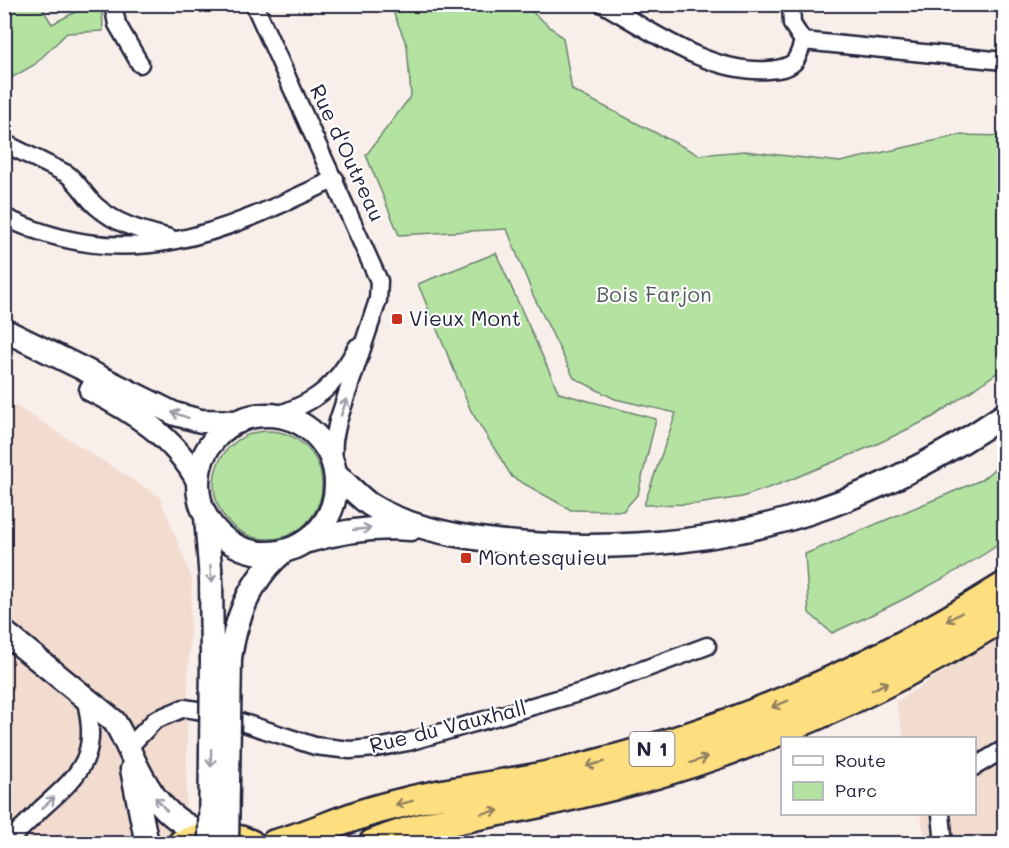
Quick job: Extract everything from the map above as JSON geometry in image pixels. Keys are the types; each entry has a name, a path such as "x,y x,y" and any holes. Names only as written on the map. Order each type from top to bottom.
{"highway":[{"name":"N 1","path":"275,843 377,809 568,771 682,740 773,707 857,670 928,633 1005,587"},
{"name":"N 1","path":"373,843 433,824 541,803 626,782 725,751 864,694 926,662 1005,616"},
{"path":"207,842 230,837 250,843"}],"main road":[{"path":"4,330 175,414 201,421 238,422"},
{"path":"4,346 138,416 161,435 198,481"},
{"path":"221,658 249,594 268,566 295,547 320,529 330,512 335,493 334,469 326,449 313,433 295,421 274,416 258,416 238,422 220,434 202,460 198,481 199,499 205,515 216,531 236,546 260,553 295,547 340,532 374,528 442,532 488,540 592,547 652,545 741,531 785,521 872,489 942,455 1005,415"},
{"path":"334,469 371,505 402,519 442,532"},
{"path":"205,515 221,658 207,842"},
{"path":"4,632 114,721 145,782 162,807 207,842"},
{"path":"129,750 135,796 147,843"}],"street":[{"path":"113,4 117,24 140,64"},
{"name":"Rue d'Outreau","path":"254,4 335,179 379,281 378,300 355,377 338,422 334,440 334,469"},
{"path":"603,4 694,54 713,63 735,69 782,69 797,57 803,41"},
{"path":"791,4 792,24 803,41"},
{"path":"803,41 1005,61"},
{"path":"4,143 67,174 97,207 120,223 141,231 180,240"},
{"path":"4,217 35,230 88,242 131,246 180,240 236,224 335,179"},
{"name":"Rue d'Outreau","path":"274,416 297,408 321,394 348,363 370,322"},
{"name":"Rue du Vauxhall","path":"129,750 155,720 184,708 210,712 315,746 350,750 392,745 585,691 707,646"},
{"path":"4,843 81,770 87,757 90,741 90,723 85,697"},
{"path":"976,766 1005,749"},
{"path":"941,815 944,843"}],"shaded area":[{"path":"4,398 160,497 192,579 186,815 161,843 5,843"},
{"path":"1004,633 1004,843 927,843 920,815 976,815 976,737 904,737 896,702"}],"green space":[{"path":"5,4 40,5 52,24 89,5 102,5 103,31 67,33 34,65 11,78 5,76"},
{"name":"Bois Farjon","path":"390,4 524,5 563,38 572,90 699,155 744,151 840,162 960,135 1004,136 1004,368 933,417 877,444 785,482 742,497 697,504 644,505 676,413 615,399 574,378 533,295 507,229 399,235 366,155 411,96 407,46"},
{"path":"496,253 559,393 656,419 638,494 623,511 571,510 512,477 471,411 418,284"},
{"path":"268,431 289,435 306,447 318,464 322,485 318,506 306,523 289,535 268,539 247,535 230,523 218,506 214,485 218,464 230,447 247,435"},
{"path":"1004,461 1004,541 920,591 832,633 809,613 805,554 981,480"}],"place":[{"name":"Vieux Mont","path":"397,319"},
{"name":"Montesquieu","path":"466,558"}]}
